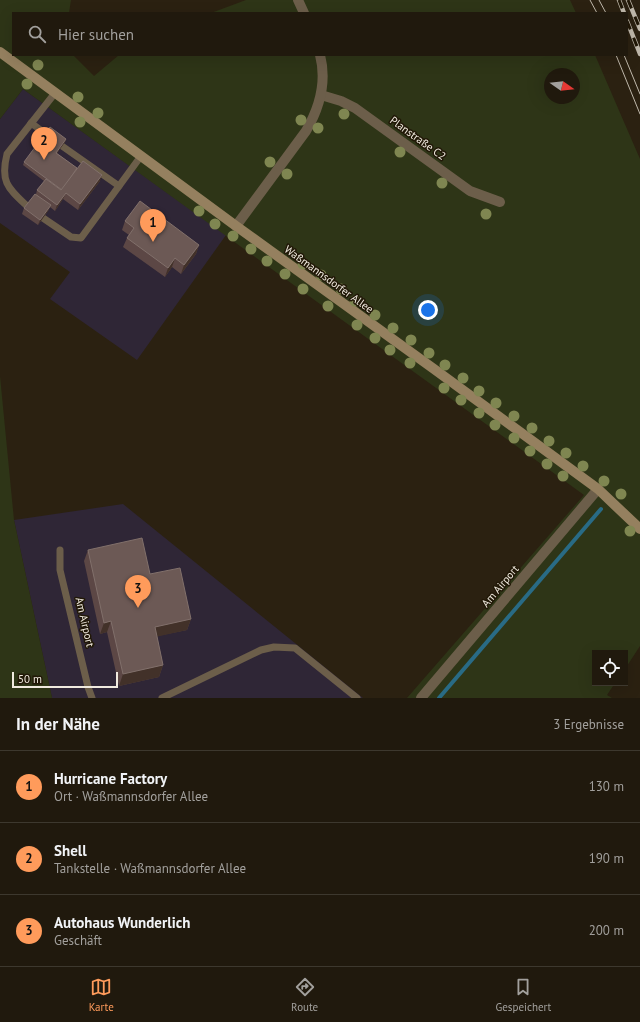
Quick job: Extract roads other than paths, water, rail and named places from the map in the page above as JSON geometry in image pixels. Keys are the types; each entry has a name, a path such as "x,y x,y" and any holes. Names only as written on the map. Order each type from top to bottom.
{"street":[{"path":"298,0 304,12"},
{"name":"Waßmannsdorfer Allee","path":"0,52 598,490 640,529"},
{"path":"236,226 306,131 313,118 321,95 323,78 320,56"},
{"name":"Planstraße C2","path":"321,95 341,101 355,108 470,191 500,202"},
{"name":"Am Airport","path":"421,698 598,490"}],"lane":[{"path":"27,206 6,186 1,176 2,164 7,154 55,93"},
{"path":"31,123 46,134"},
{"path":"62,146 119,186"},
{"path":"43,218 71,237 81,238 141,156"},
{"name":"Am Airport","path":"60,550 60,570 88,687 92,698"},
{"path":"162,698 261,650 274,647 295,648 357,698"}],"waterway":[{"path":"439,698 601,509"}],"tram line":[{"path":"590,0 596,12"},
{"path":"599,0 605,12"},
{"path":"616,56 640,114"},
{"path":"624,56 640,94"}],"railway":[{"path":"619,0 624,12"},
{"path":"628,0 640,29"},
{"path":"628,24 640,54"}],"place":[{"name":"Shell","path":"44,160"},
{"name":"Hurricane Factory","path":"153,242"},
{"name":"Autohaus Wunderlich","path":"138,608"}]}
